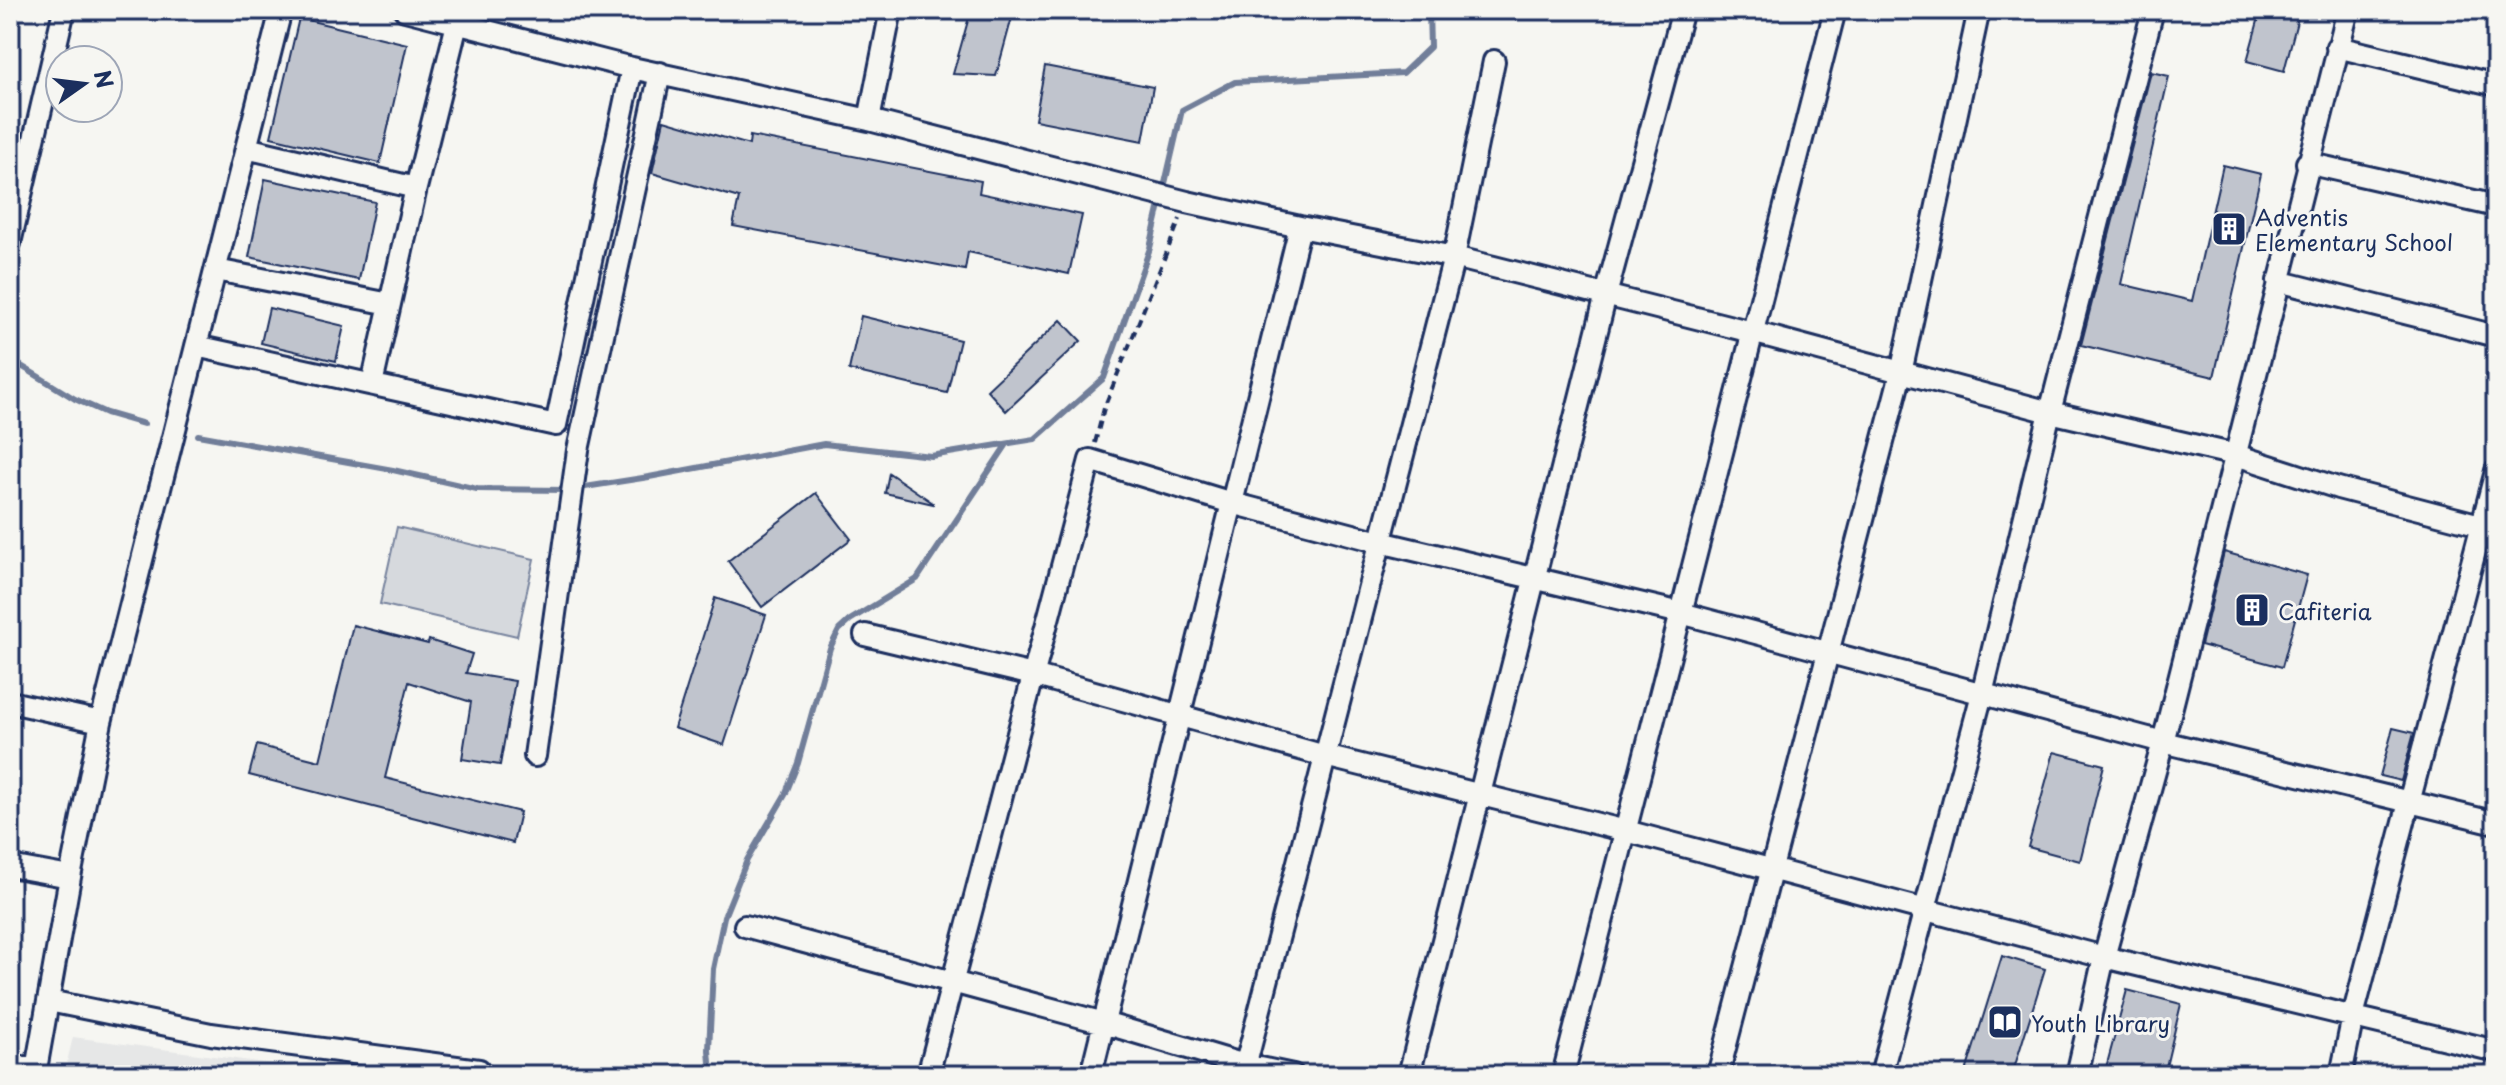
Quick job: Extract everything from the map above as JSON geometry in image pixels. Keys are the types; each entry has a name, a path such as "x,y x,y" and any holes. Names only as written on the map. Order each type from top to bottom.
{"street":[{"path":"10,243 64,10"},
{"path":"10,1065 36,1072 101,722 281,10"},
{"path":"405,10 632,68 869,120 1182,201 1454,257 1752,332 2050,412 2236,455 2338,488 2489,528"},
{"path":"869,120 891,10"},
{"path":"1409,1075 1606,295 1683,10"},
{"path":"1563,1075 1835,10"},
{"path":"1718,1075 1901,373 1979,10"},
{"path":"1881,1075 1982,694 2050,412 2153,10"},
{"path":"2077,1075 2104,957 2163,742 2348,10"},
{"path":"372,384 457,24"},
{"path":"2337,47 2496,85"},
{"path":"1244,1070 1454,257 1494,61"},
{"path":"196,346 556,425 632,68"},
{"path":"535,756 565,525 578,450 660,73"},
{"path":"246,148 416,188"},
{"path":"2307,163 2496,206"},
{"path":"1091,1075 1300,227"},
{"path":"216,270 390,304"},
{"path":"2278,281 2496,336"},
{"path":"928,1075 1090,460 1232,503 1380,542 1681,613 2163,742 2496,823"},
{"path":"2341,1075 2353,1016 2410,802 2489,528 2496,471"},
{"path":"865,635 1033,675 1325,756 1626,831 2104,957 2496,1051"},
{"path":"10,702 101,722"},
{"path":"10,866 70,877"},
{"path":"745,926 1104,1023 1244,1070 1293,1075"},
{"path":"49,1001 211,1034 479,1070 478,1075"}],"path":[{"path":"1090,460 1104,408 1182,201"}],"shaded area":[{"path":"397,527 534,559 517,636 380,604"},
{"path":"73,1037 354,1075 64,1075"}],"building":[{"path":"971,10 1014,10 996,76 953,74"},
{"path":"2261,10 2300,10 2284,71 2247,61"},
{"path":"299,18 407,44 380,163 271,137"},
{"path":"1045,66 1153,87 1143,141 1035,120"},
{"name":"Adventis Elementary School","path":"2151,72 2169,76 2121,284 2192,301 2223,165 2261,174 2214,377 2081,345"},
{"path":"664,120 749,145 750,136 981,181 979,193 1082,215 1069,274 968,252 965,270 733,226 739,198 652,173"},
{"path":"265,179 375,202 359,280 249,257"},
{"path":"269,308 344,326 336,361 261,343"},
{"path":"861,316 960,340 947,393 849,370"},
{"path":"1061,320 1081,341 1006,411 987,390"},
{"path":"889,473 933,503 933,504 885,493"},
{"path":"816,493 851,539 762,607 728,561"},
{"name":"Cafiteria","path":"2224,552 2307,575 2282,667 2201,645"},
{"path":"715,598 766,615 724,745 674,728"},
{"path":"353,625 428,644 429,640 472,654 466,673 515,681 500,765 462,759 471,702 409,682 385,778 520,812 513,843 249,775 257,745 320,761"},
{"path":"2393,728 2414,733 2401,781 2380,776"},
{"path":"2054,752 2104,765 2080,861 2028,847"},
{"name":"Youth Library","path":"2002,956 2045,969 2012,1075 1965,1075"},
{"path":"2127,990 2181,1004 2164,1075 2104,1075"}],"waterway":[{"path":"198,435 393,470 477,489 566,490 824,444 931,456 1035,439 1104,378 1150,248 1182,110 1235,82 1403,73 1430,47 1429,10"},
{"path":"10,359 75,399 106,413 144,424"},
{"path":"711,1075 709,1050 713,969 724,917 747,860 785,795 798,763 830,648 839,630 850,620 917,579 1007,444"}],"place":[{"name":"Adventis Elementary School","path":"2229,229"},
{"name":"Cafiteria","path":"2252,610"},
{"name":"Youth Library","path":"2005,1022"}]}
